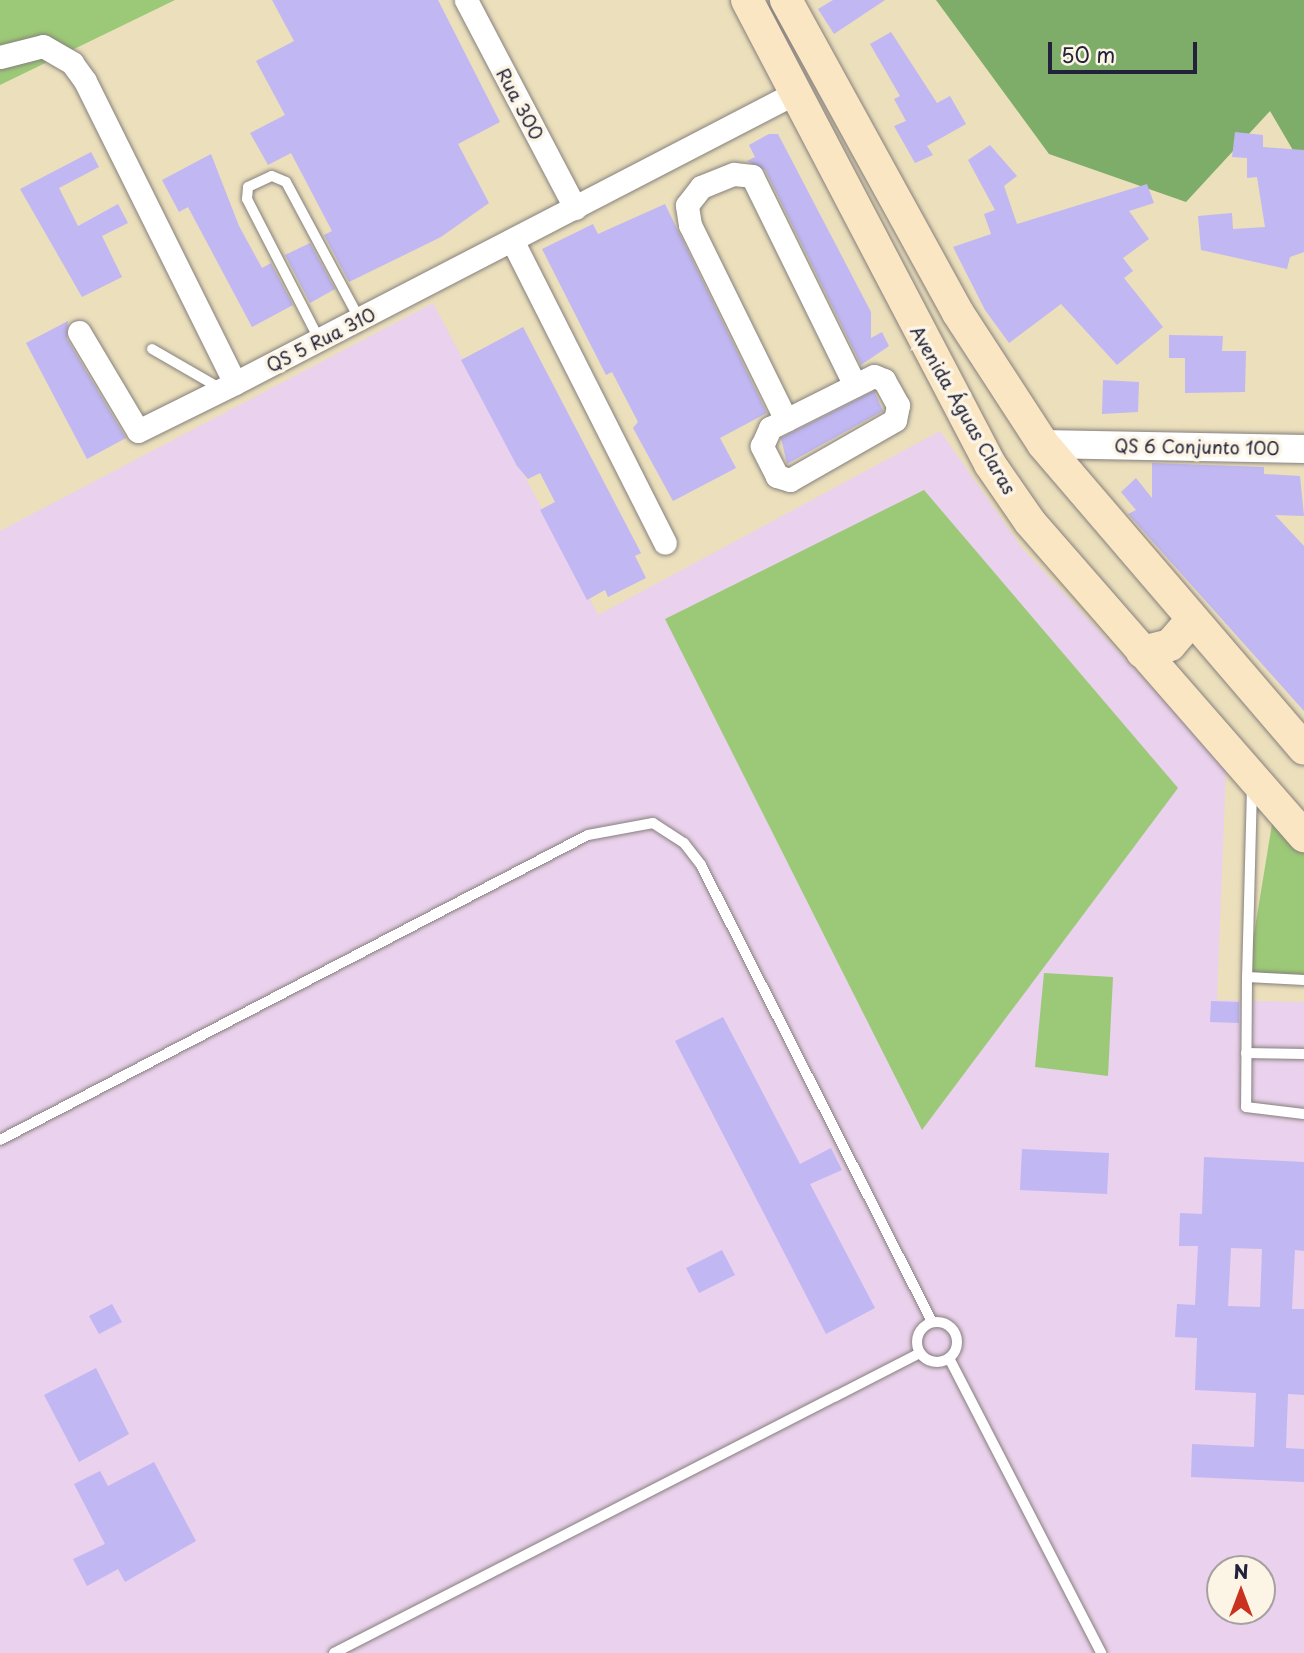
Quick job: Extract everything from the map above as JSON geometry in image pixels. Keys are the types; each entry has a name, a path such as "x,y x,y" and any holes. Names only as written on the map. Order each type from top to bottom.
{"main road":[{"name":"Avenida Águas Claras","path":"747,0 942,378 1030,522 1304,836"},
{"path":"786,0 958,313 1043,444 1190,622 1304,749"},
{"path":"942,378 989,357"},
{"path":"1142,652 1170,645 1190,622"}],"street":[{"name":"Rua 300","path":"466,0 575,208"},
{"path":"0,57 43,46 72,62 85,81 229,387"},
{"name":"QS 5 Rua 310","path":"79,332 133,429 145,431 794,93"},
{"path":"691,149 709,183"},
{"path":"786,419 690,225 687,205 709,183 751,176 855,385"},
{"path":"512,240 665,543"},
{"path":"882,378 898,405 895,420 785,481 762,441 786,419 855,385 882,378"},
{"name":"QS 6 Conjunto 100","path":"1043,444 1304,449"},
{"name":"QS 6 Conjunto 100","path":"1066,471 1090,445"}],"lane":[{"path":"320,341 247,198 248,187 272,176 286,182 360,320"},
{"path":"152,349 229,387"},
{"path":"1252,778 1246,1107 1304,1114"},
{"path":"0,1140 588,835 653,823 684,844 701,865 932,1322 952,1329 957,1338 949,1358 939,1362 920,1353"},
{"path":"1247,977 1304,980"},
{"path":"1246,1053 1304,1054"},
{"path":"920,1353 918,1334 932,1322"},
{"path":"334,1653 920,1353"},
{"path":"949,1358 1101,1653"}],"shaded area":[{"path":"433,303 598,615 940,431 1022,548 1226,767 1217,1000 1304,1002 1304,1653 0,1653 0,531"}],"green space":[{"path":"0,0 175,0 0,85"},
{"path":"936,0 1304,0 1304,169 1270,111 1186,202 1049,154"},
{"path":"924,490 1178,788 922,1130 665,619"},
{"path":"1273,818 1304,853 1304,980 1247,977"},
{"path":"1044,973 1113,977 1108,1076 1035,1067"}],"building":[{"path":"272,0 438,0 500,122 458,144 489,203 441,237 349,282 324,235 332,231 291,153 268,165 250,133 285,115 256,61 294,41"},
{"path":"833,0 885,0 834,34 818,9"},
{"path":"891,32 937,103 950,96 966,124 927,146 933,155 915,163 894,126 906,121 894,99 900,96 870,44"},
{"path":"1235,132 1263,135 1263,147 1304,150 1304,252 1290,257 1287,269 1201,250 1198,216 1232,213 1233,229 1265,227 1257,177 1247,178 1247,158 1232,157"},
{"path":"769,134 778,134 871,312 871,338 882,332 889,346 861,365 765,170 747,161 755,157 749,145"},
{"path":"990,145 1017,176 1004,186 1017,224 1147,184 1154,203 1129,211 1149,239 1123,258 1133,271 1124,278 1163,327 1117,365 1061,304 1009,343 985,310 953,247 991,234 984,214 995,210 968,160"},
{"path":"91,152 99,167 59,188 78,226 118,204 128,223 102,236 122,277 82,297 20,189"},
{"path":"211,154 239,226 262,268 271,263 293,305 252,327 188,207 179,212 162,180"},
{"path":"665,204 767,413 720,438 736,468 673,501 633,428 638,422 612,372 606,375 542,249 593,224 598,234"},
{"path":"310,243 335,289 310,303 285,255"},
{"path":"68,321 67,339 126,438 87,459 26,343"},
{"path":"523,327 641,553 635,556 646,578 608,597 605,590 587,600 540,510 555,502 540,473 528,479 517,466 461,360"},
{"path":"1169,335 1223,336 1222,351 1246,351 1245,392 1185,393 1185,358 1169,358"},
{"path":"1103,380 1139,382 1138,412 1102,414"},
{"path":"874,391 883,411 787,464 781,438"},
{"path":"1152,463 1264,467 1264,474 1300,476 1304,516 1275,515 1304,546 1304,711 1128,514 1136,510 1121,492 1136,478 1152,498"},
{"path":"1211,1001 1239,1002 1239,1023 1210,1022"},
{"path":"723,1017 800,1164 831,1148 842,1170 810,1184 875,1308 826,1334 675,1041"},
{"path":"1022,1149 1109,1153 1107,1194 1020,1190"},
{"path":"1204,1157 1304,1162 1304,1251 1295,1250 1292,1309 1304,1309 1304,1395 1288,1394 1286,1448 1304,1449 1304,1482 1191,1477 1192,1444 1254,1447 1256,1393 1195,1390 1197,1338 1175,1337 1177,1304 1195,1305 1198,1246 1179,1246 1180,1213 1202,1214","holes":["1231,1248 1262,1249 1260,1307 1228,1306"]},
{"path":"722,1250 735,1275 699,1293 686,1268"},
{"path":"112,1304 122,1322 99,1334 89,1316"},
{"path":"96,1368 129,1434 79,1462 44,1395"},
{"path":"154,1462 196,1541 125,1582 118,1569 87,1586 73,1559 105,1544 74,1484 100,1471 108,1486"}]}
